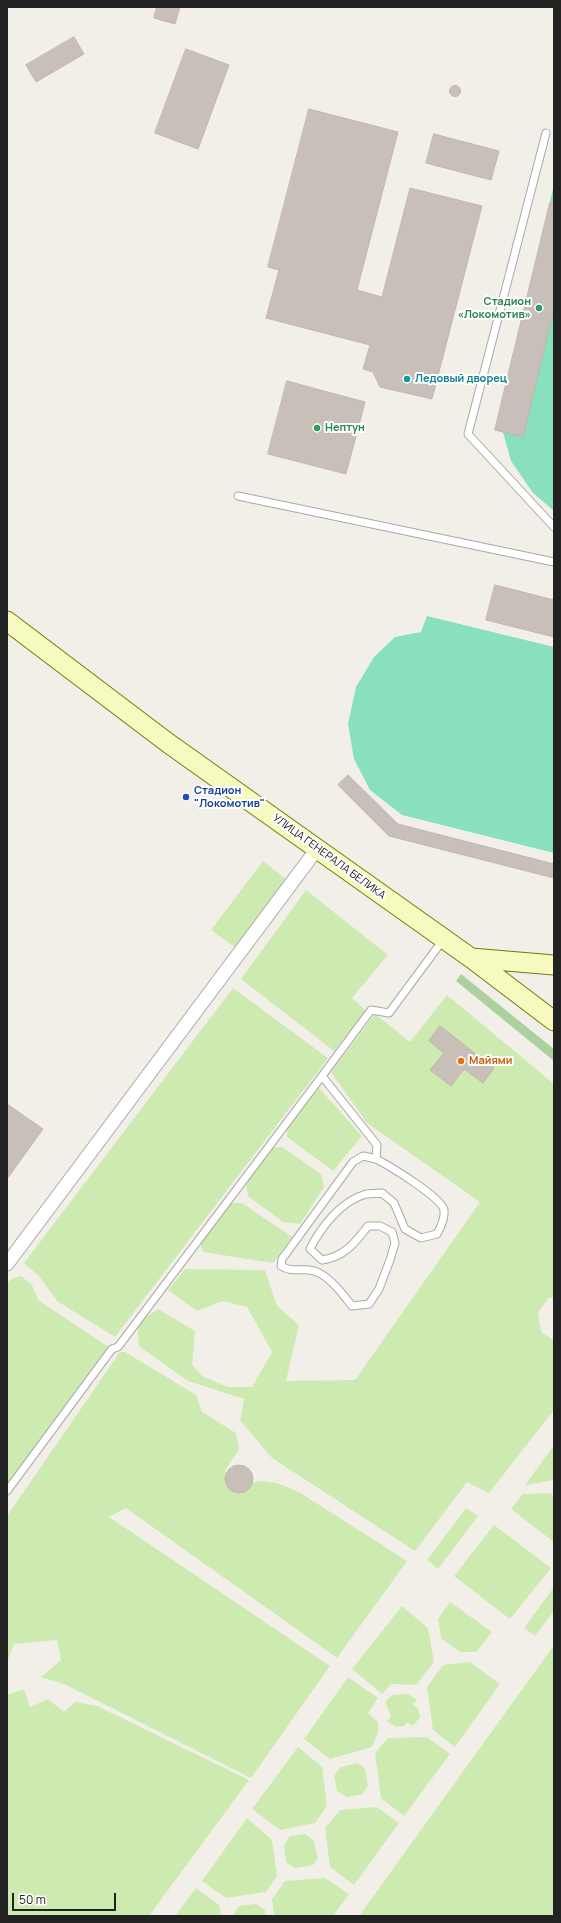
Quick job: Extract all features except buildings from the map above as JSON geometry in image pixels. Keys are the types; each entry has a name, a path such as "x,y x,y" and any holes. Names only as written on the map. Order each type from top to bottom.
{"main road":[{"name":"УЛИЦА ГЕНЕРАЛА БЕЛИКА","path":"7,621 168,743 443,940 471,958 554,1022"},
{"path":"471,958 554,965"}],"street":[{"path":"7,1264 317,849"}],"lane":[{"path":"546,132 468,434 554,527"},
{"path":"238,496 554,562"},
{"path":"7,1491 112,1349 118,1347 371,1010 389,1014 443,940"},
{"path":"322,1076 377,1145 376,1159"},
{"path":"363,1156 376,1159 428,1191 438,1200 444,1210 442,1223 437,1234 421,1238 405,1229 394,1203 382,1194 367,1194 350,1201 331,1217 317,1235 310,1249 322,1260 333,1258 350,1248 368,1226 380,1226 392,1232 396,1244 379,1289 369,1304 352,1306 324,1276 310,1270 288,1270 282,1266 282,1259 353,1162 363,1156"}],"green space":[{"name":"Стадион «Локомотив»","path":"554,185 554,511 533,493 511,461 503,432 495,430"},
{"path":"427,616 554,647 554,853 402,815 370,790 354,759 348,724 356,687 374,657 395,637 421,632"},
{"path":"263,861 287,880 236,948 211,930"},
{"path":"306,890 388,955 352,998 366,1011 334,1051 241,979"},
{"path":"461,974 554,1049 554,1061 456,981"},
{"path":"233,988 328,1058 115,1337 57,1301 39,1276 24,1263"},
{"path":"447,995 554,1084 554,1297 549,1298 538,1312 541,1332 554,1340 554,1410 489,1493 467,1482 415,1551 272,1458 240,1420 244,1399 188,1381 139,1346 137,1323 158,1309 195,1331 192,1365 202,1376 228,1387 252,1387 272,1352 247,1307 223,1301 197,1311 168,1290 185,1269 265,1270 277,1306 299,1325 286,1381 355,1380 480,1202 367,1123 331,1072 375,1014 410,1042"},
{"path":"319,1088 362,1136 333,1171 287,1137 287,1125"},
{"path":"282,1147 321,1174 324,1187 300,1224 283,1222 248,1196 246,1184 271,1148"},
{"path":"230,1203 242,1203 292,1237 273,1263 203,1252 200,1242"},
{"path":"21,1276 32,1285 38,1300 110,1348 7,1487 7,1284 11,1279"},
{"path":"120,1352 125,1352 196,1395 202,1412 236,1433 239,1449 225,1471 231,1487 261,1481 277,1483 299,1492 407,1561 337,1658 126,1508 109,1517 330,1666 251,1778 66,1685 41,1677 61,1660 57,1640 14,1644 7,1662 7,1516"},
{"path":"554,1445 554,1480 525,1485"},
{"path":"550,1493 554,1496 554,1542 511,1509 523,1494"},
{"path":"466,1508 478,1516 438,1569 427,1560"},
{"path":"494,1525 551,1568 510,1619 454,1576"},
{"path":"554,1587 554,1611 535,1636 524,1628"},
{"path":"450,1602 492,1632 476,1652 460,1652 441,1638 438,1619"},
{"path":"402,1606 428,1628 434,1662 416,1685 391,1684 382,1694 352,1669"},
{"path":"554,1645 554,1916 359,1916"},
{"path":"470,1662 500,1684 455,1747 433,1730 427,1687 443,1665"},
{"path":"348,1677 378,1698 368,1713 378,1722 378,1732 372,1747 330,1759 304,1739"},
{"path":"24,1689 30,1707 48,1699 64,1712 75,1702 97,1706 249,1780 149,1916 7,1916 7,1695"},
{"path":"408,1694 417,1700 413,1705 418,1708 420,1717 413,1726 407,1722 404,1726 396,1727 387,1721 391,1716 385,1702 392,1695"},
{"path":"427,1737 450,1754 404,1816 381,1798 375,1753 388,1738"},
{"path":"298,1747 322,1767 327,1806 315,1823 280,1830 252,1809"},
{"path":"358,1763 365,1769 368,1786 362,1794 347,1797 337,1791 334,1775 341,1767"},
{"path":"377,1807 399,1823 354,1885 330,1867 325,1828 340,1810"},
{"path":"247,1818 272,1840 277,1876 266,1892 226,1898 202,1881"},
{"path":"305,1834 314,1841 318,1858 313,1865 295,1868 286,1862 284,1845 290,1836"},
{"path":"325,1878 349,1894 333,1916 274,1916 272,1899 285,1881"},
{"path":"196,1888 219,1905 221,1916 175,1916"},
{"path":"256,1904 265,1910 266,1916 232,1916 239,1906"}],"place":[{"name":"Стадион «Локомотив»","path":"539,308"},
{"name":"Ледовый дворец","path":"407,379"},
{"name":"Нептун","path":"317,428"},
{"name":"Стадион \"Локомотив\"","path":"186,797"},
{"name":"Майями","path":"461,1061"}]}
